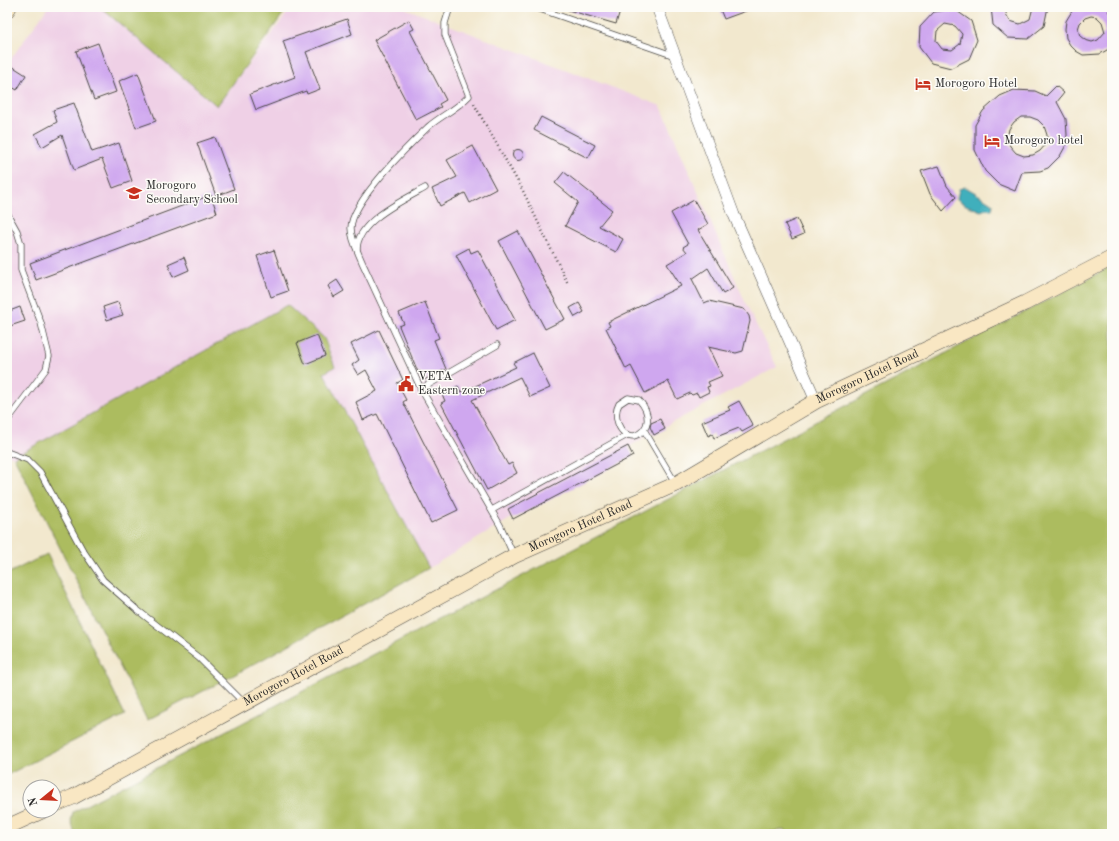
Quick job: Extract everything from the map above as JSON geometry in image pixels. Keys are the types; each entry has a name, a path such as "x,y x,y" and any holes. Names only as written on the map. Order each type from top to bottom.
{"street":[{"path":"657,7 734,215 816,401"},
{"name":"Morogoro Hotel Road","path":"62,802 514,556 676,484 816,401 1025,303 1112,258"},
{"path":"7,827 24,819"}],"lane":[{"path":"450,7 445,23 445,35 468,96 463,104 436,121 410,145 365,197 353,218 351,228 362,262 421,389 492,510 514,556"},
{"path":"534,7 676,56"},
{"path":"362,262 357,248 363,232 390,208 425,188"},
{"path":"7,213 17,231 21,244 21,270 40,323 48,356 46,369 7,421"},
{"path":"421,389 497,345"},
{"path":"628,398 638,399 645,408 648,422 644,430 634,436 627,435 620,429 616,415 619,404 628,398"},
{"path":"644,430 676,484"},
{"path":"492,510 627,435"},
{"path":"7,452 28,460 40,472 82,549 103,580 136,609 199,658 244,704"}],"path":[{"path":"468,96 522,189 568,284"}],"shaded area":[{"path":"48,7 101,7 217,105 292,7 402,7 661,106 746,304 777,367 647,436 429,568 324,373 328,345 324,338 288,306 14,457 7,455 7,83 17,90 27,76 8,63"}],"green space":[{"path":"100,7 288,7 217,106"},
{"path":"1112,266 1112,834 791,834 783,830 756,834 75,834 71,821 73,812"},
{"path":"287,305 324,338 335,367 324,373 429,568 223,681 147,720 14,457"},
{"path":"47,554 125,715 7,775 7,574"}],"water":[{"path":"965,187 993,204 992,210 986,209 981,211 966,205 957,199 959,189"}],"building":[{"path":"568,7 621,7 616,24 568,10"},
{"path":"719,7 753,7 754,8 724,19"},
{"path":"991,7 1004,7 1010,21 1020,24 1030,19 1033,7 1048,7 1044,26 1028,39 1008,38 993,25"},
{"path":"1071,7 1111,7 1111,10 1108,11 1112,16 1112,45 1100,54 1083,55 1076,51 1066,38 1066,21 1071,11","holes":["1091,16 1097,17 1102,22 1105,32 1098,40 1092,42 1085,40 1080,36 1078,29 1080,23 1085,18"]},
{"path":"954,9 971,21 977,40 969,59 951,68 931,63 919,47 920,27 934,12","holes":["945,24 955,26 962,34 960,44 952,50 942,49 936,41 937,31"]},
{"path":"347,19 352,34 306,52 320,89 307,94 306,91 256,110 250,94 295,77 283,41"},
{"path":"409,20 414,29 410,31 446,100 439,104 441,107 416,120 374,40"},
{"path":"98,43 116,92 94,100 76,51"},
{"path":"7,63 26,75 17,90 7,84"},
{"path":"138,73 156,121 136,128 119,81"},
{"name":"Morogoro hotel","path":"1056,86 1064,93 1057,102 1066,119 1067,135 1065,147 1060,156 1048,168 1040,171 1022,172 1015,191 998,184 985,171 975,150 975,125 983,111 1000,96 1014,90 1035,91 1046,96","holes":["1021,117 1030,117 1038,120 1044,126 1047,135 1046,144 1040,151 1033,155 1024,156 1016,153 1010,146 1007,138 1009,129 1014,122"]},
{"path":"74,103 92,152 119,143 132,181 113,188 102,159 74,170 62,135 42,147 35,134 57,122 53,110"},
{"path":"541,117 595,145 588,158 534,130"},
{"path":"215,137 234,189 216,196 197,143"},
{"path":"473,146 496,189 470,203 465,193 440,206 432,189 457,177 447,160"},
{"path":"516,150 520,150 522,151 522,159 516,160 513,157 513,153"},
{"path":"939,166 947,186 956,197 943,211 930,194 921,171"},
{"path":"564,172 612,210 599,226 623,239 616,252 565,226 578,202 555,183"},
{"path":"211,195 217,213 36,280 30,263"},
{"path":"694,200 708,224 698,230 733,288 723,294 708,268 692,279 704,303 709,301 744,309 749,316 750,321 743,351 736,353 708,347 722,376 708,382 710,386 707,387 709,392 699,397 697,393 692,395 690,393 677,399 668,381 645,393 631,366 626,369 606,328 610,326 608,322 681,286 667,264 687,252 683,247 688,244 671,213"},
{"path":"797,219 804,234 792,239 785,224"},
{"path":"518,231 565,319 545,329 499,241"},
{"path":"469,248 471,253 478,250 515,320 496,330 456,255"},
{"path":"274,250 288,291 271,297 257,256"},
{"path":"184,257 189,270 173,277 168,264"},
{"path":"337,280 344,291 334,297 328,286"},
{"path":"118,302 123,315 107,320 103,307"},
{"path":"425,302 439,338 434,340 446,369 424,380 420,371 418,372 399,326 404,324 399,313"},
{"path":"579,303 584,312 575,317 570,308"},
{"path":"20,307 25,321 7,327 7,312"},
{"path":"379,330 403,380 397,383 406,400 403,402 458,510 431,523 377,414 363,420 356,402 377,391 366,370 358,375 352,365 359,360 351,344"},
{"path":"317,335 325,356 305,364 297,343"},
{"path":"533,353 550,388 530,397 520,377 472,400 508,465 512,463 517,473 487,490 441,403 445,401 442,394 458,386 461,392 467,390 516,367 513,363"},
{"path":"739,401 753,426 742,432 739,428 714,438 712,434 708,436 702,422 730,410 728,407"},
{"path":"660,419 665,429 654,435 650,427 651,423"},
{"path":"628,446 633,456 513,519 508,509"}],"place":[{"name":"Morogoro Hotel","path":"923,84"},
{"name":"Morogoro hotel","path":"992,141"},
{"name":"Morogoro Secondary School","path":"134,193"},
{"name":"VETA Eastern zone","path":"406,384"}]}
